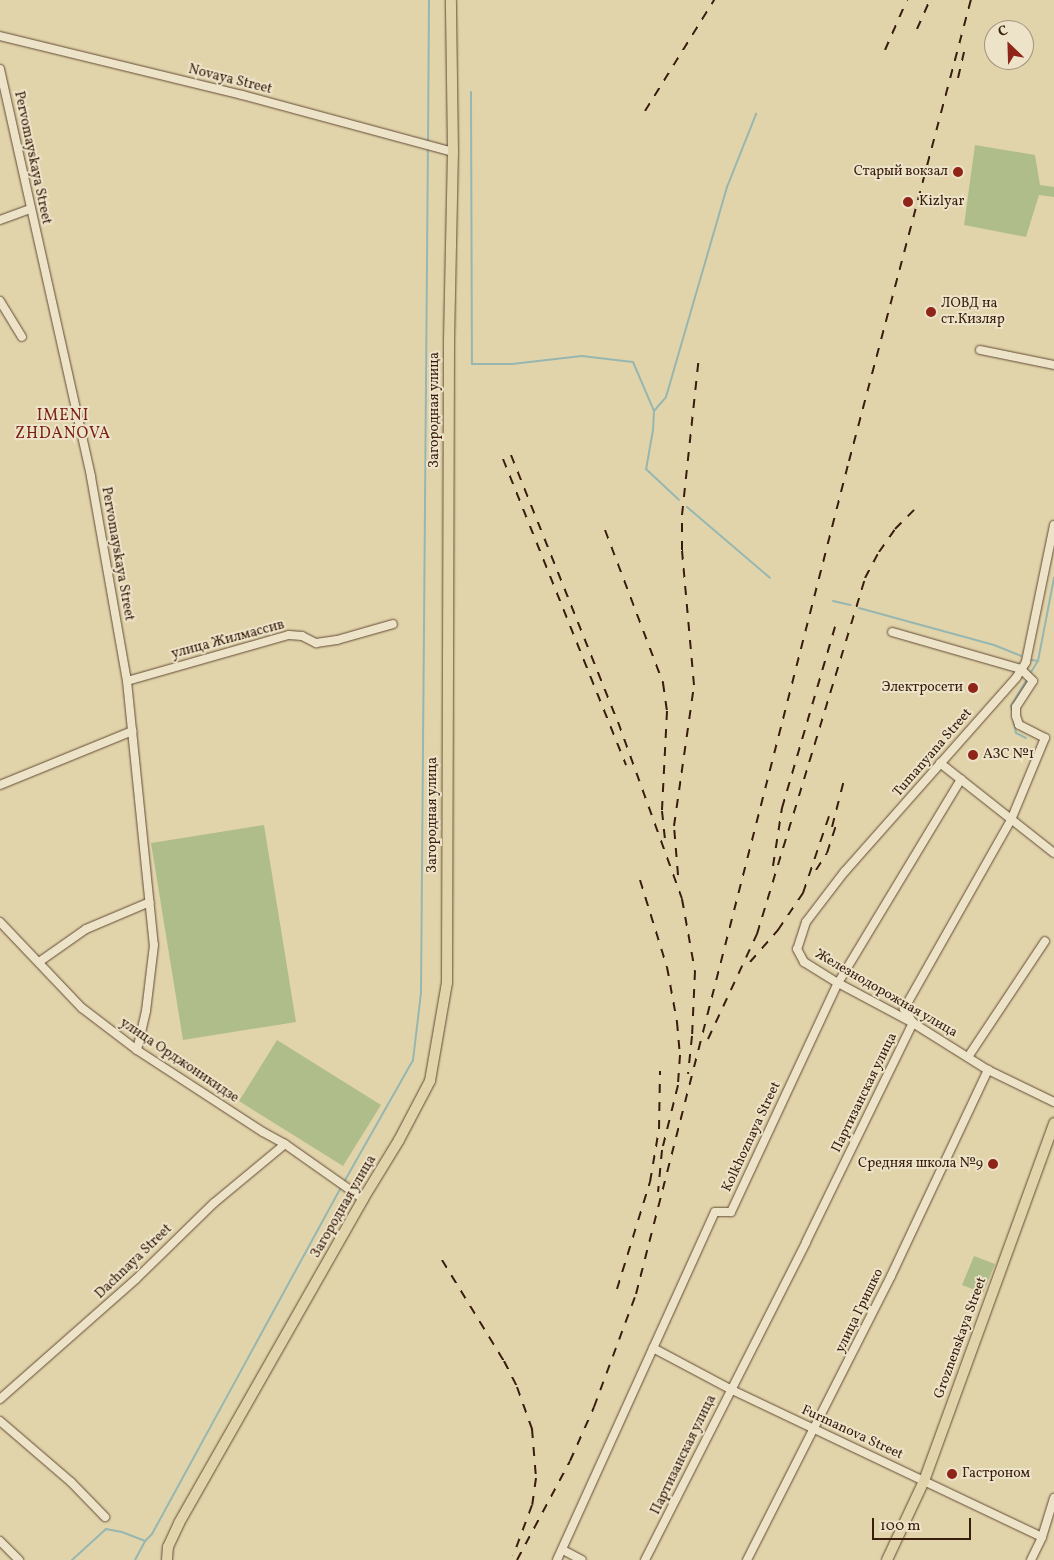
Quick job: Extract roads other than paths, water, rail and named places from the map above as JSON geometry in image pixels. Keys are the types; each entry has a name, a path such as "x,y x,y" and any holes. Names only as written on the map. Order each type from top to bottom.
{"main road":[{"name":"Загородная улица","path":"167,1560 168,1547 179,1523 363,1199 399,1140 430,1081 447,983 449,351 453,152 450,0"},
{"name":"Groznenskaya Street","path":"887,1560 924,1481 1054,1123"}],"street":[{"name":"Novaya Street","path":"0,36 242,95 453,152"},
{"name":"Pervomayskaya Street","path":"0,69 91,477 127,682 154,945 146,1010 137,1050"},
{"path":"0,220 30,209"},
{"path":"0,301 22,336"},
{"path":"980,350 1054,365"},
{"name":"Tumanyana Street","path":"797,949 806,922 845,871 1026,662 1054,525"},
{"name":"улица Жилмассив","path":"127,682 289,635 302,636 316,642 337,640 393,624"},
{"path":"892,632 1021,669"},
{"name":"Партизанская улица","path":"645,1560 806,1242 913,1023 904,1009 1011,820 1045,738 1019,725 1016,707 1033,681 1021,669"},
{"path":"0,785 132,731"},
{"path":"940,763 1054,853"},
{"name":"Kolkhoznaya Street","path":"557,1560 715,1212 731,1212 838,983 961,779"},
{"path":"38,962 86,929 150,902"},
{"name":"улица Орджоникидзе","path":"0,922 82,1008 137,1050 262,1132 285,1144 363,1199"},
{"path":"968,1057 1045,941"},
{"name":"Железнодорожная улица","path":"797,949 804,962 838,983 913,1023 988,1070 1054,1102"},
{"name":"улица Гришко","path":"747,1560 891,1276 988,1070"},
{"name":"Dachnaya Street","path":"0,1399 136,1280 214,1202 285,1144"},
{"name":"Furmanova Street","path":"653,1348 730,1389 1042,1537"},
{"path":"0,1421 71,1482 105,1517"},
{"path":"1031,1560 1042,1537 1054,1498"},
{"path":"0,1540 19,1560"},
{"path":"563,1550 582,1560"}],"waterway":[{"path":"428,143 429,0"},
{"path":"471,92 472,364 512,364 582,356 633,362 654,411 653,430 646,469 679,500"},
{"path":"654,411 666,397 727,187 756,114"},
{"path":"344,1182 413,1060 421,993 428,148"},
{"path":"687,507 770,578"},
{"path":"1032,660 1038,661 1054,578"},
{"path":"833,601 851,605"},
{"path":"859,608 994,645 1021,656"},
{"path":"1031,672 1038,661"},
{"path":"1013,712 1011,706 1026,681"},
{"path":"1014,722 1016,733 1026,738"},
{"path":"135,1560 145,1541 152,1534 342,1186"},
{"path":"72,1560 106,1529 122,1532 145,1541"}],"railway":[{"path":"645,111 714,0"},
{"path":"885,50 907,0"},
{"path":"917,29 930,0"},
{"path":"517,1560 570,1461 594,1407 636,1294 849,461 971,0"},
{"path":"958,78 966,44"},
{"path":"678,875 674,826 694,685 682,550 682,515 699,356"},
{"path":"511,455 618,722 682,899 695,971 688,1074"},
{"path":"503,459 626,765"},
{"path":"708,1039 757,934 865,578 879,552 895,529 914,510"},
{"path":"605,530 663,683 667,711 662,811 665,841"},
{"path":"773,866 782,808 835,627"},
{"path":"832,827 845,776"},
{"path":"750,962 778,930 803,893 829,816"},
{"path":"816,870 827,853 838,820"},
{"path":"640,880 667,967 677,1022 680,1055 678,1085 662,1150 658,1192"},
{"path":"617,1289 650,1182 659,1129 660,1071"},
{"path":"442,1260 504,1361 517,1387 532,1429 536,1478 532,1505 513,1556"}],"place":[{"name":"Старый вокзал","path":"958,172"},
{"name":"Kizlyar","path":"908,202"},
{"name":"ЛОВД на ст.Кизляр","path":"931,312"},
{"name":"Электросети","path":"973,688"},
{"name":"АЗС №1","path":"973,755"},
{"name":"Средняя школа №9","path":"993,1164"},
{"name":"Гастроном","path":"952,1474"}],"district":[{"name":"IMENI ZHDANOVA","path":"63,425"}]}
